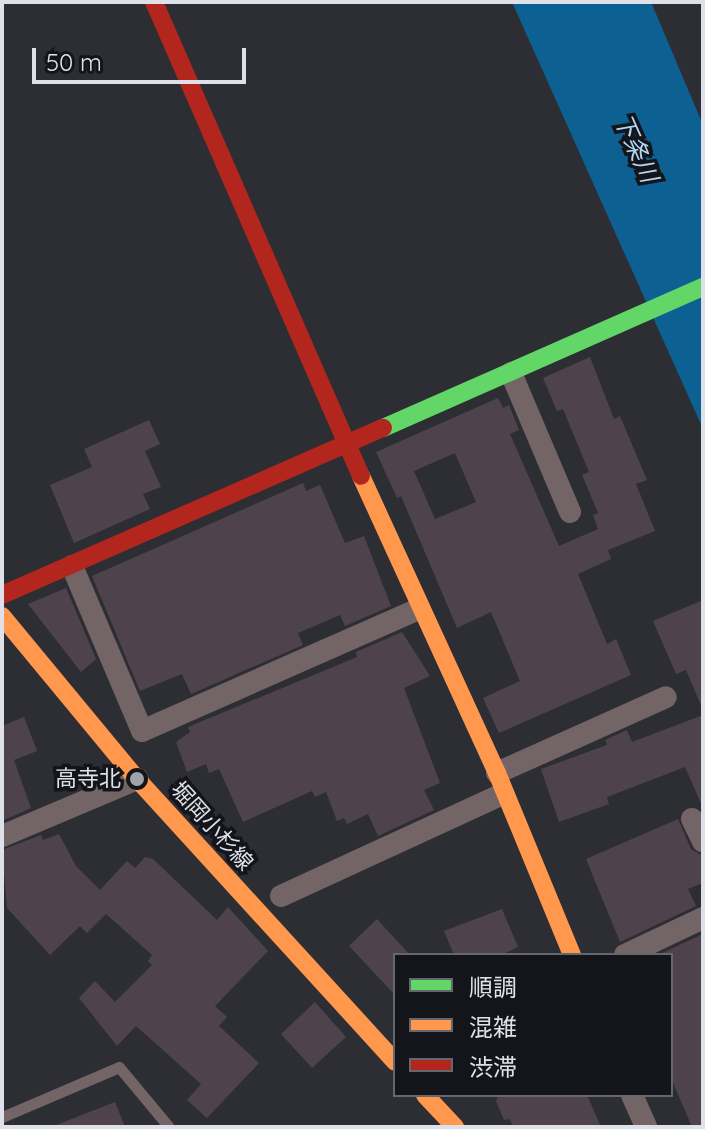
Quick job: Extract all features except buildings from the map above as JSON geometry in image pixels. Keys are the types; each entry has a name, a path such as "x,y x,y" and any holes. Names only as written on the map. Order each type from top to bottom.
{"street":[{"path":"154,2 419,609 497,773 503,794 571,953"},
{"path":"2,595 703,287"},
{"path":"511,373 570,512"},
{"path":"72,566 142,731 419,609"},
{"name":"堀岡小杉線","path":"2,616 137,779 393,1060"},
{"path":"497,773 666,697"},
{"path":"2,836 137,779"},
{"path":"281,896 503,794"},
{"path":"692,819 703,842"},
{"path":"629,953 703,918"},
{"path":"427,1097 455,1127"},
{"path":"633,1097 646,1127"}],"lane":[{"path":"2,1117 119,1067 169,1127"}],"water":[{"name":"下条川","path":"512,2 651,2 703,125 703,429"}],"traffic: fast":[{"path":"383,428 703,287"}],"traffic: slow":[{"path":"361,476 497,773 571,953"},
{"path":"2,616 137,779 393,1060"},
{"path":"427,1097 455,1127"}],"traffic: jam":[{"path":"154,2 361,476"},
{"path":"2,595 383,428"}],"place":[{"name":"高寺北","path":"137,779"}]}
